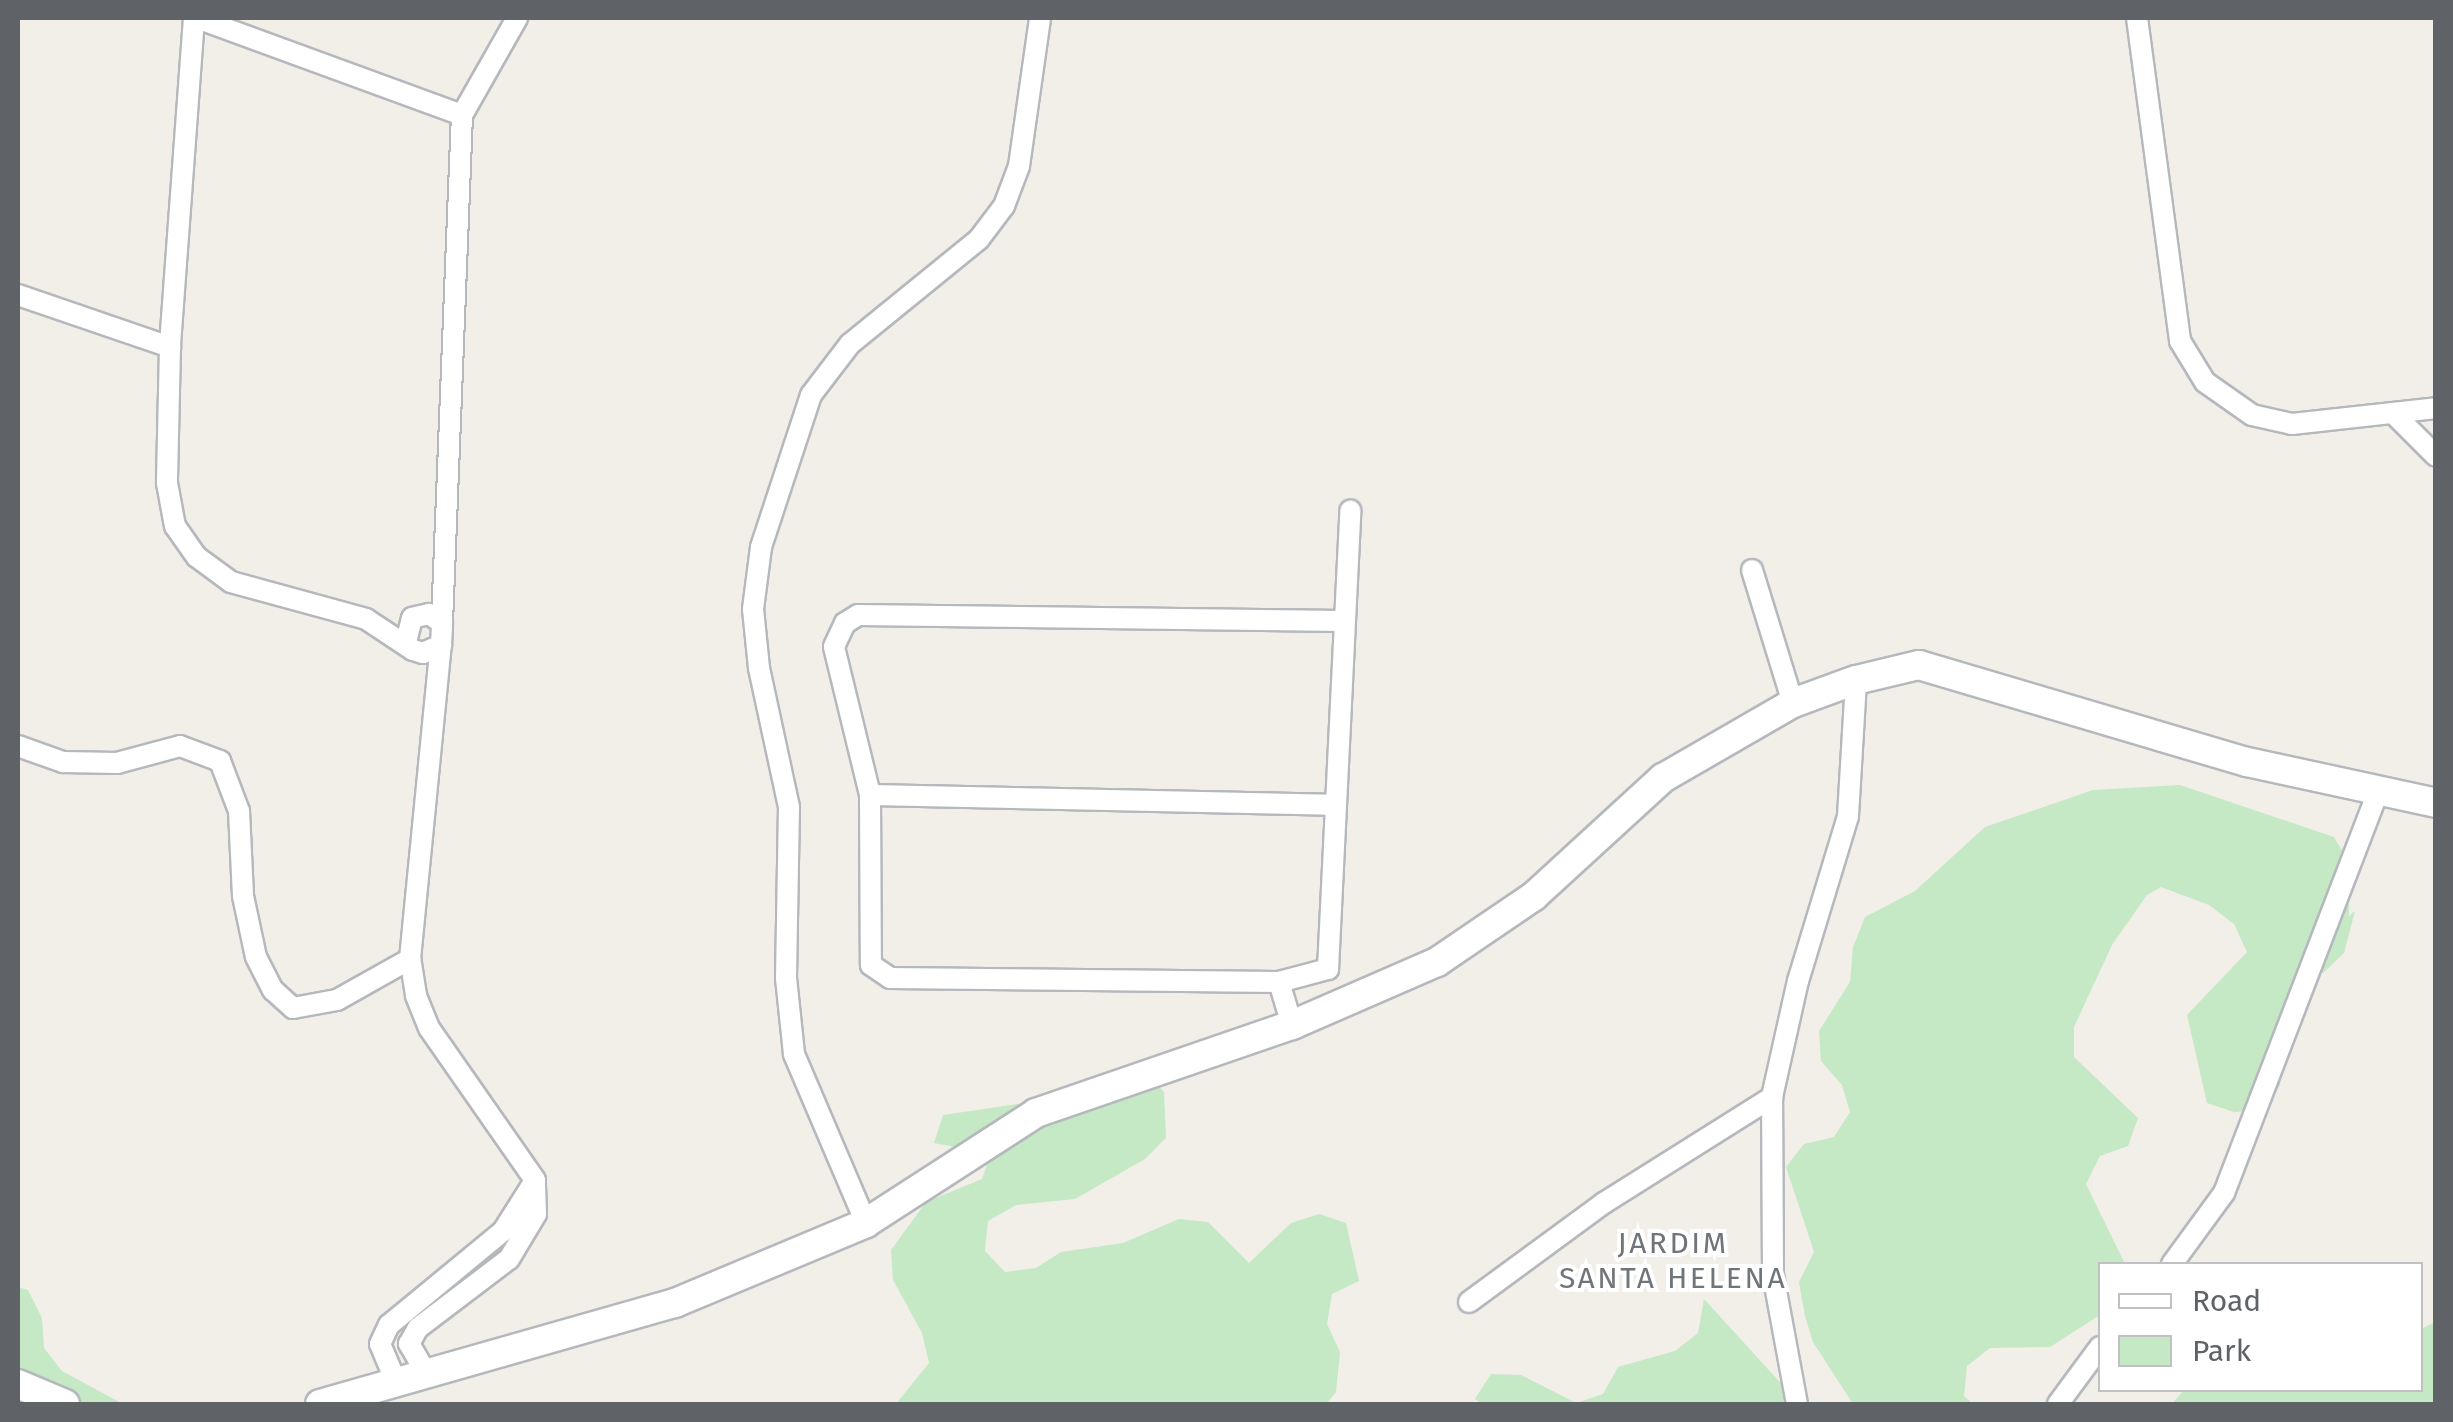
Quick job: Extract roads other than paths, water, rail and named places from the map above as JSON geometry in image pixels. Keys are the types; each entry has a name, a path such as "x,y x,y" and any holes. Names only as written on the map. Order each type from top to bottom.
{"street":[{"path":"441,645 423,654 366,620 230,582 197,557 175,526 167,483 170,347 195,18 462,115"},
{"path":"426,1373 409,1344 418,1328 520,1246 536,1214 535,1180 428,1028 410,959 441,645 440,576 462,115 517,18"},
{"path":"866,1223 794,1054 786,978 788,807 758,668 754,609 761,547 812,395 850,344 978,240 1004,206 1019,166 1040,18"},
{"path":"2137,18 2180,341 2206,382 2252,415 2292,424 2436,408"},
{"path":"18,295 170,347"},
{"path":"2394,414 2436,456"},
{"path":"1347,1003 1328,969 1350,511"},
{"path":"1752,570 1793,703"},
{"path":"433,704 410,646 416,616 440,576"},
{"path":"1328,969 1279,982 880,974 867,952 870,795 834,647 845,622 858,615 1344,621"},
{"path":"366,620 416,616 442,623"},
{"path":"320,1404 675,1304 866,1223 1036,1112 1347,1003 1489,930 1663,778 1793,703 1856,680 1919,665 1981,678 2247,762 2377,794 2436,802"},
{"path":"1798,1404 1773,1274 1772,1097 1798,980 1848,816 1856,680"},
{"path":"18,746 63,762 117,763 180,746 220,761 239,811 243,896 256,957 273,990 293,1008 337,1000 410,959"},
{"path":"2173,1262 2224,1192 2377,794"},
{"path":"870,795 1333,805"},
{"path":"1279,982 1292,1025"},
{"path":"1469,1302 1604,1203 1772,1097"},
{"path":"396,1382 380,1344 389,1325 504,1231 535,1180"},
{"path":"2058,1404 2098,1350"},
{"path":"18,1384 65,1404"}],"district":[{"name":"JARDIM SANTA HELENA","path":"1673,1260"}]}
